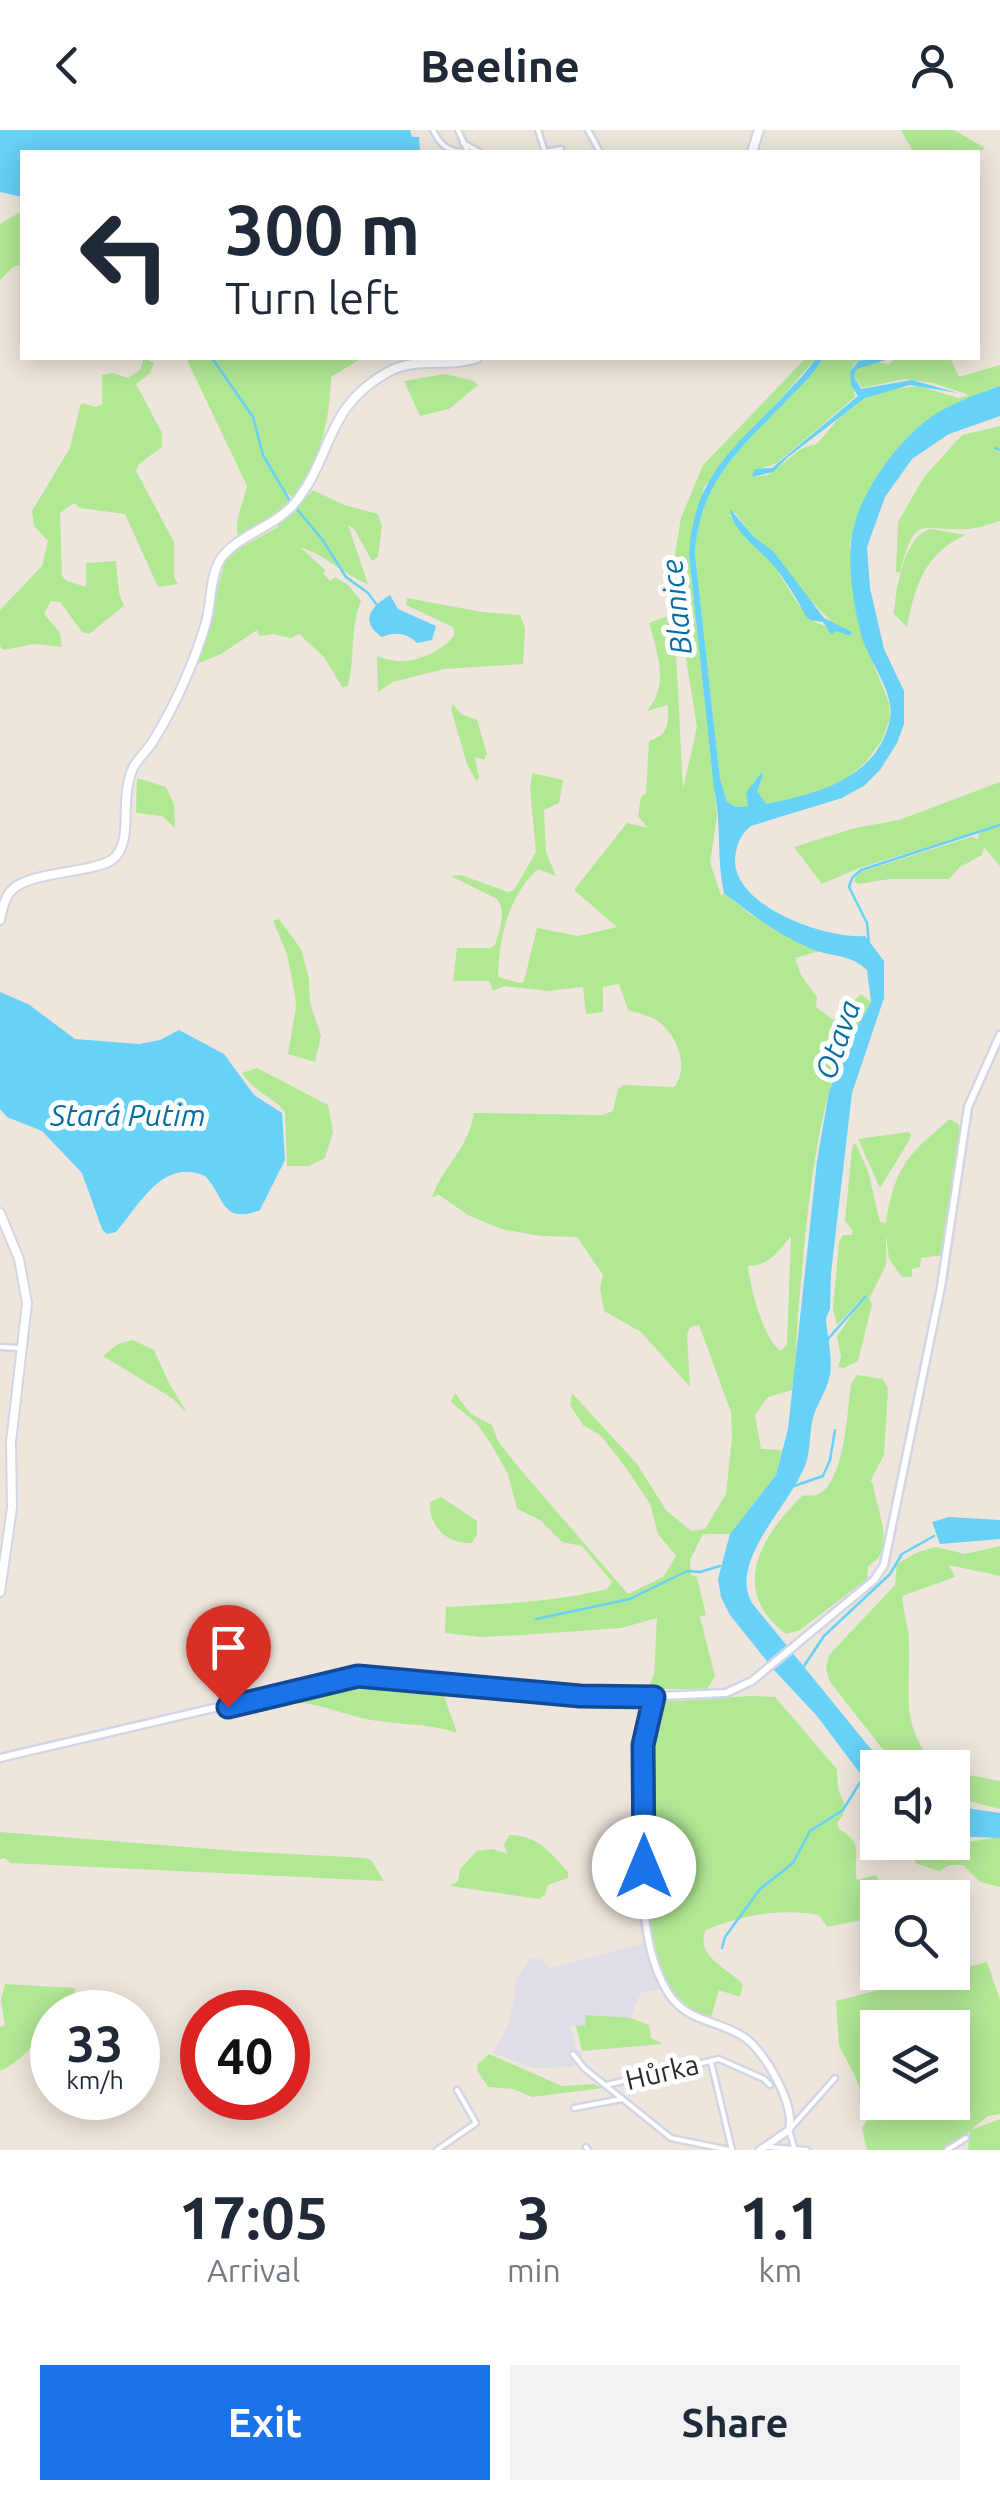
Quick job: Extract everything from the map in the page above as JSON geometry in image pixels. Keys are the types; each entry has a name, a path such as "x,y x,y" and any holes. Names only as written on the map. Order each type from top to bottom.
{"main road":[{"path":"0,920 6,897 20,884 101,865 119,854 125,838 128,782 136,763 158,734 204,630 219,562 229,550 272,524 294,504 348,403 369,384 405,365 470,360"},
{"path":"0,1213 25,1283 27,1311 11,1442 12,1508 0,1592"}],"street":[{"path":"433,130 439,143 450,150"},
{"path":"556,150 562,149"},
{"path":"0,1758 351,1676 580,1696 726,1694 744,1686 874,1580 886,1561 941,1287 968,1107 1000,1036"},
{"path":"0,1347 22,1348"},
{"path":"654,1697 643,1745 644,1899 652,1952 665,1987 685,2012 735,2032 752,2044 787,2100 794,2147"},
{"path":"572,2054 622,2100 672,2138 731,2150 711,2061"},
{"name":"Hůrka","path":"606,2085 719,2059 764,2078 770,2085"},
{"path":"764,2148 789,2130 835,2078"},
{"path":"437,2150 476,2122 456,2090"},
{"path":"574,2108 622,2100"},
{"path":"948,2150 966,2138"},
{"path":"764,2148 807,2150"}],"shaded area":[{"path":"645,1943 660,1989 641,1993 630,2018 586,2015 585,2026 570,2026 577,2050 582,2051 580,2059 574,2059 574,2067 534,2068 493,2053 510,2021 517,1977 531,1958 540,1959 550,1968"}],"green space":[{"path":"901,130 954,130 985,148 980,152 912,150"},
{"path":"20,212 20,265 0,280 0,224"},
{"path":"143,360 154,363 150,373 136,384 162,433 162,447 139,464 136,471 174,542 174,577 178,584 158,587 125,514 80,508 74,503 60,513 62,576 86,587 86,563 116,561 124,606 89,634 82,632 60,602 51,601 44,614 60,633 62,647 34,644 3,650 0,610 42,566 48,541 34,526 32,511 70,448 80,406 102,404 102,375 112,373 128,378 140,370"},
{"path":"187,360 359,360 331,377 322,440 303,485 294,498 283,490 290,500 284,509 239,540 238,519 247,486"},
{"path":"804,360 814,360 704,487 689,555 717,816 710,862 721,896 724,893 751,915 820,951 795,958 801,975 817,997 816,1007 842,1021 853,1014 855,1000 861,994 871,1002 837,1069 822,1119 809,1202 792,1390 768,1397 755,1415 761,1449 782,1450 776,1475 730,1534 703,1534 690,1560 691,1575 697,1577 706,1615 700,1617 715,1676 707,1689 647,1689 654,1675 657,1618 621,1628 523,1635 481,1637 445,1633 446,1607 568,1597 607,1589 612,1582 582,1546 562,1542 540,1520 517,1509 508,1474 491,1444 477,1424 451,1402 455,1393 471,1414 492,1425 498,1441 520,1469 628,1594 663,1577 676,1556 658,1534 650,1504 626,1468 601,1436 583,1425 570,1405 572,1393 637,1464 666,1510 691,1531 705,1529 726,1494 732,1438 731,1412 699,1325 690,1327 687,1335 690,1387 641,1332 604,1311 600,1289 603,1275 577,1237 501,1229 468,1215 439,1195 432,1197 467,1137 474,1113 603,1115 613,1111 618,1089 623,1085 674,1087 679,1079 681,1062 671,1035 656,1020 628,1010 619,984 603,987 603,1012 586,1014 583,987 548,991 504,986 493,991 489,981 453,981 457,948 495,945 502,915 497,899 451,876 461,875 508,892 514,890 536,852 532,773 563,780 559,803 544,810 546,852 556,876 538,869 519,892 503,933 498,977 524,981 537,928 578,936 617,927 574,890 627,823 648,828 638,816 641,797 646,793 649,741 664,732 668,712 668,705 647,711 660,679 649,623 674,614 683,789 697,727 672,572 681,518 703,465","holes":["791,1236 787,1344 781,1351 764,1325 748,1266 768,1260"]},
{"path":"822,360 863,360 850,371 855,397 777,463 757,470 752,477 768,475 801,449 818,443 838,419 865,398 918,386 959,398 969,395 905,379 862,388 854,377 857,369 873,361 889,364 893,360 951,360 959,377 1000,365 1000,386 985,391 870,488 855,524 850,544 861,633 889,703 890,718 882,740 866,762 844,781 817,794 766,805 757,791 761,774 749,806 736,807 727,802 720,779 695,554 698,529 725,468","holes":["735,513 755,538 773,551 804,594 831,621 827,627 815,622 798,604 773,564 729,515"]},
{"path":"445,374 478,385 449,409 420,416 404,381"},
{"path":"1000,426 1000,449 996,451 1000,452 1000,521 968,529 922,529 910,540 900,572 896,572 898,522 924,477 962,435"},
{"path":"313,490 344,505 378,514 382,526 378,557 372,561 348,525 368,584 300,547 325,570 330,581 335,577 349,586 361,601 348,686 342,687 324,657 299,634 291,638 259,636 257,630 221,654 199,663 225,561 238,549 278,527 305,493 309,495"},
{"path":"931,529 966,535 940,551 923,574 907,627 894,614 899,578 914,541"},
{"path":"407,598 520,615 525,628 523,664 444,669 393,682 378,692 377,657 417,659 439,649 455,634 453,627 406,605"},
{"path":"453,704 461,714 477,720 487,754 484,760 475,757 479,778 476,781 467,764 451,709"},
{"path":"137,778 166,787 174,804 175,828 162,816 136,813"},
{"path":"1000,782 1000,866 984,847 982,855 960,867 949,879 890,879 858,884 854,881 863,871 971,837 978,839 979,833 994,827 859,868 822,884 794,847 855,828 899,820"},
{"path":"279,919 301,949 309,979 310,1003 321,1036 315,1062 288,1054 296,1007 287,954 273,921"},
{"path":"257,1068 328,1105 333,1132 325,1158 309,1166 287,1166 285,1112 242,1073"},
{"path":"950,1119 959,1125 960,1141 943,1255 921,1258 920,1267 912,1269 912,1277 902,1277 889,1259 886,1233 886,1265 869,1299 872,1304 858,1361 838,1367 841,1357 837,1337 864,1296 837,1325 833,1309 839,1242 843,1235 852,1235 853,1231 845,1221 854,1143 868,1171 880,1222 886,1223 894,1188 905,1164"},
{"path":"908,1132 910,1139 880,1188 858,1139"},
{"path":"133,1340 154,1350 188,1414 172,1398 103,1356 118,1344"},
{"path":"857,1375 883,1379 888,1388 884,1455 870,1482 883,1528 882,1550 868,1566 867,1579 800,1630 786,1634 768,1617 758,1600 757,1564 774,1528 787,1512 802,1496 826,1489 833,1478 843,1446 851,1384"},
{"path":"441,1497 477,1521 472,1543 455,1541 436,1526 430,1502"},
{"path":"1000,1546 1000,1576 949,1565 955,1577 902,1596 909,1637 909,1709 924,1750 885,1750 830,1682 826,1669 829,1655 895,1585 897,1564 936,1547 965,1554"},
{"path":"353,1680 422,1685 443,1693 457,1733 287,1703 293,1695"},
{"path":"775,1697 837,1769 838,1789 844,1803 843,1815 837,1823 855,1845 857,1880 876,1875 878,1880 860,1880 860,1920 827,1927 819,1915 791,1912 747,1917 706,1930 703,1939 708,1954 743,1984 740,1997 719,1990 710,2021 687,2006 669,1986 651,1928 647,1764 656,1702"},
{"path":"970,1775 1000,1781 1000,1809 970,1801"},
{"path":"0,1832 366,1858 384,1881 11,1863 0,1859"},
{"path":"509,1835 528,1838 542,1846 568,1872 568,1878 548,1885 539,1899 450,1886 458,1881 460,1869 477,1851 492,1849 508,1854 504,1845"},
{"path":"1000,1838 1000,1887 980,1882 963,1865 950,1865 939,1871 914,1860 970,1860 970,1842"},
{"path":"987,1962 1000,2000 1000,2114 988,2116 971,2130 1000,2119 1000,2150 968,2150 970,2131 945,2150 867,2150 862,2128 867,2120 970,2120 970,2010 860,2010 860,2089 839,2046 836,2001 879,1990 970,1990 970,1966"},
{"path":"5,1984 75,1988 30,1990 30,2048 0,2071 0,2027 5,2026 1,2000"},
{"path":"586,2015 631,2018 649,2025 651,2038 663,2044 582,2051 576,2026 585,2026"},
{"path":"489,2054 562,2086 594,2084 603,2088 532,2097 513,2089 488,2087 477,2070"}],"water":[{"path":"0,130 410,130 412,137 419,137 420,150 20,150 20,197 0,192"},
{"path":"814,360 822,360 725,468 698,529 695,554 720,779 727,802 736,807 748,806 746,793 761,773 757,791 766,804 824,789 859,770 873,756 883,739 890,708 885,687 864,644 856,612 850,565 854,525 881,470 908,437 937,413 1000,386 1000,416 949,434 912,459 885,497 867,547 870,588 884,649 904,691 904,724 897,743 865,785 842,798 751,826 736,852 736,871 745,887 761,902 803,924 865,936 884,961 884,998 852,1093 826,1318 831,1357 829,1379 813,1416 807,1460 755,1550 747,1586 752,1603 872,1750 860,1750 860,1773 817,1716 730,1615 718,1579 730,1534 776,1475 788,1429 817,1161 829,1092 845,1049 871,1002 867,970 861,965 792,940 724,893 689,555 692,529 707,485"},
{"path":"886,360 857,369 854,377 861,389 912,380 958,393 910,385 865,398 773,472 752,477 755,469 772,468 858,396 851,385 850,371 859,361"},
{"path":"730,509 755,538 773,551 824,618 852,632 850,636 837,631 831,634 823,622 805,615 778,571 736,525"},
{"path":"390,595 398,609 436,626 432,640 417,643 405,635 382,637 375,631 369,621 372,610"},
{"name":"Stará Putim","path":"0,992 28,1004 75,1039 139,1044 160,1040 179,1030 224,1054 254,1095 282,1113 285,1160 260,1210 247,1214 231,1211 205,1176 176,1173 153,1187 116,1232 107,1234 82,1173 42,1131 7,1117 0,1109"},
{"path":"949,1517 1000,1520 1000,1539 940,1544 932,1522"},
{"path":"970,1809 1000,1813 1000,1838 970,1837"}],"waterway":[{"path":"213,360 253,417 263,455 290,501"},
{"path":"995,448 1000,450"},
{"path":"295,507 346,577 377,605"},
{"path":"869,944 867,923 849,887 852,878 861,870 1000,825"},
{"path":"827,1340 865,1297"},
{"path":"794,1486 823,1476 835,1430"},
{"path":"804,1666 824,1636 890,1574 902,1554 934,1536"},
{"path":"536,1619 630,1599 687,1571 720,1566"},
{"path":"722,1948 725,1937 760,1889 793,1863 810,1831 843,1810 860,1782"}],"route":[{"path":"228,1707 358,1676 580,1696 654,1697 643,1745 644,1867"}],"water label":[{"name":"Blanice","path":"677,607"},
{"name":"Otava","path":"838,1040"}]}
